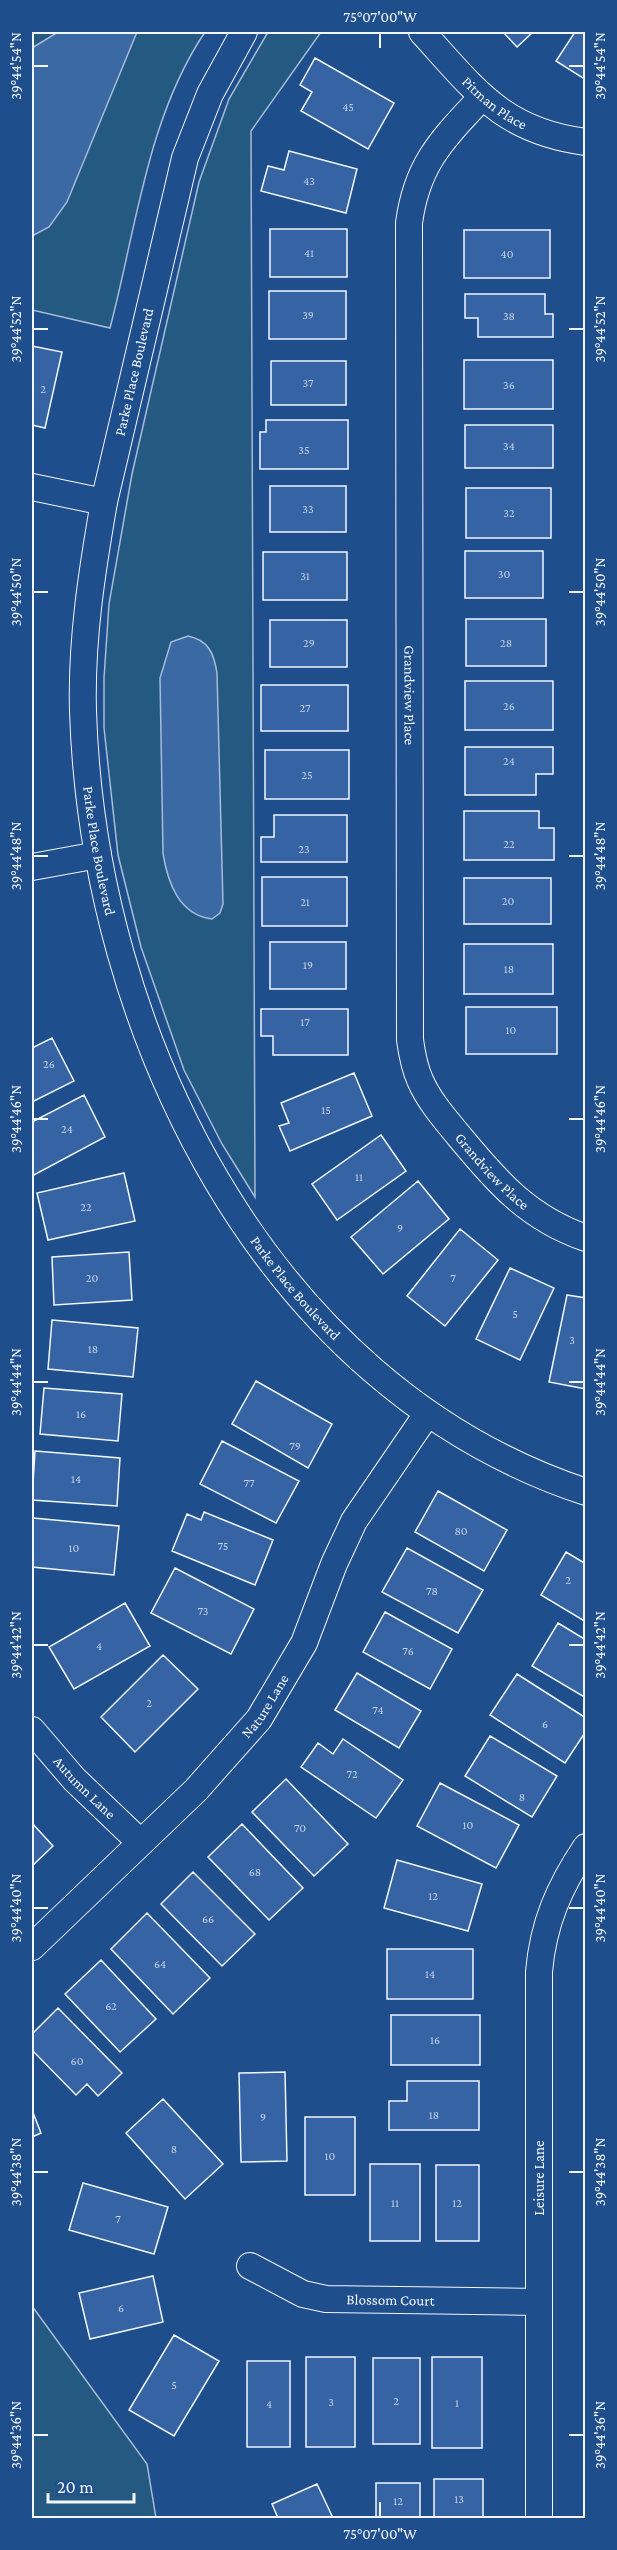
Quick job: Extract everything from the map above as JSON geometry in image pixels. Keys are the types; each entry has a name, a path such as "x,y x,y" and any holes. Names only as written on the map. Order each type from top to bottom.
{"street":[{"name":"Parke Place Boulevard","path":"244,32 210,94 185,158 104,502 87,610 83,689 87,770 98,855 117,942 144,1026 178,1107 221,1185 275,1267 325,1327 379,1378 427,1414 500,1456 585,1492"},
{"name":"Pitman Place","path":"422,32 482,97 505,116 535,131 585,142"},
{"name":"Grandview Place","path":"482,97 440,143 423,170 415,188 409,223 410,1040 416,1070 431,1100 501,1186 552,1224 585,1238"},
{"path":"32,487 104,502"},
{"path":"32,867 98,855"},
{"name":"Nature Lane","path":"32,1947 230,1754 269,1705 304,1643 334,1564 354,1521 427,1414"},
{"name":"Autumn Lane","path":"32,1730 74,1779 140,1842"},
{"name":"Leisure Lane","path":"539,2518 540,1959 554,1902 585,1847"},
{"name":"Blossom Court","path":"250,2266 303,2294 326,2300 539,2302"}],"shaded area":[{"path":"32,32 205,32 185,65 156,138 110,328 32,310"},
{"path":"58,32 137,32 67,202 49,227 32,236 32,48"},
{"path":"268,32 321,32 251,131 255,1197 222,1144 184,1070 141,947 118,855 104,728 104,678 109,604 132,474 199,182 229,99"},
{"path":"188,636 201,641 209,648 217,673 223,904 220,913 212,919 191,911 183,904 168,876 163,854 160,678 171,642"},
{"path":"32,2306 147,2464 156,2518 32,2518"}],"building":[{"path":"503,32 533,32 517,47"},
{"path":"575,32 586,32 586,80 556,61"},
{"path":"315,58 394,103 368,149 301,111 312,92 300,85"},
{"path":"289,151 357,169 346,213 261,191 268,166 284,170"},
{"path":"270,229 347,229 347,277 270,277"},
{"path":"464,230 550,230 550,278 464,278"},
{"path":"269,291 346,291 346,339 269,339"},
{"path":"465,294 545,294 545,314 553,314 553,337 478,337 478,318 465,318"},
{"path":"32,346 62,352 45,428 32,425"},
{"path":"464,360 553,360 553,409 464,409"},
{"path":"271,361 346,361 346,405 271,405"},
{"path":"266,420 348,420 348,469 260,469 260,432 266,432"},
{"path":"465,425 553,425 553,468 465,468"},
{"path":"270,486 346,486 346,532 270,532"},
{"path":"466,488 551,488 551,538 466,538"},
{"path":"465,551 543,551 543,598 465,598"},
{"path":"263,552 347,552 347,600 263,600"},
{"path":"466,619 546,619 546,666 466,666"},
{"path":"270,620 347,620 347,667 270,667"},
{"path":"465,681 553,681 553,730 465,730"},
{"path":"261,685 348,685 348,731 261,731"},
{"path":"465,747 553,747 553,774 536,774 536,795 465,795"},
{"path":"265,750 349,750 349,799 265,799"},
{"path":"464,811 539,811 539,828 554,828 554,860 464,860"},
{"path":"274,815 347,815 347,862 261,862 261,837 274,837"},
{"path":"262,877 347,877 347,926 262,926"},
{"path":"464,878 551,878 551,924 464,924"},
{"path":"270,942 346,942 346,989 270,989"},
{"path":"464,944 553,944 553,994 464,994"},
{"path":"466,1007 557,1007 557,1054 466,1054"},
{"path":"261,1009 348,1009 348,1055 273,1055 273,1036 261,1036"},
{"path":"52,1038 74,1081 32,1102 32,1048"},
{"path":"584,1046 586,1046 586,1079 584,1079"},
{"path":"354,1073 372,1116 290,1151 279,1126 289,1123 281,1103"},
{"path":"84,1095 105,1137 32,1176 32,1122"},
{"path":"381,1135 406,1171 337,1220 312,1184"},
{"path":"124,1173 135,1221 48,1240 37,1193"},
{"path":"418,1181 449,1219 383,1274 351,1237"},
{"path":"460,1229 498,1260 445,1326 407,1296"},
{"path":"129,1252 132,1300 54,1305 52,1257"},
{"path":"510,1268 554,1288 520,1360 476,1339"},
{"path":"567,1295 586,1298 586,1389 549,1382"},
{"path":"52,1320 138,1328 133,1377 48,1369"},
{"path":"256,1381 332,1424 308,1468 232,1424"},
{"path":"44,1388 122,1394 118,1441 40,1434"},
{"path":"222,1441 299,1481 276,1523 200,1484"},
{"path":"35,1451 120,1458 117,1506 32,1500"},
{"path":"438,1491 507,1530 484,1571 415,1532"},
{"path":"204,1512 273,1540 255,1585 172,1551 187,1514 201,1520"},
{"path":"33,1518 119,1526 114,1575 32,1567"},
{"path":"407,1548 483,1590 458,1633 382,1592"},
{"path":"566,1552 586,1564 586,1622 541,1595"},
{"path":"175,1568 254,1609 231,1654 151,1613"},
{"path":"125,1603 150,1646 74,1689 49,1647"},
{"path":"385,1612 452,1649 430,1689 363,1652"},
{"path":"558,1623 586,1640 586,1698 532,1666"},
{"path":"163,1655 198,1689 135,1752 101,1717"},
{"path":"357,1673 421,1711 399,1748 335,1710"},
{"path":"517,1674 586,1718 586,1731 565,1763 490,1715"},
{"path":"490,1736 557,1776 532,1817 465,1776"},
{"path":"343,1739 403,1780 376,1818 301,1767 318,1743 333,1754"},
{"path":"286,1779 348,1844 314,1876 252,1812"},
{"path":"440,1783 519,1825 496,1868 417,1826"},
{"path":"32,1823 53,1846 32,1866"},
{"path":"242,1824 303,1888 269,1920 208,1857"},
{"path":"397,1860 482,1884 468,1931 384,1908"},
{"path":"193,1872 255,1934 222,1966 161,1904"},
{"path":"147,1913 210,1978 173,2014 111,1949"},
{"path":"387,1949 473,1949 473,1999 387,1999"},
{"path":"101,1960 156,2019 120,2052 65,1994"},
{"path":"58,2008 122,2073 98,2096 87,2084 76,2095 32,2050 32,2034"},
{"path":"391,2015 480,2015 480,2065 391,2065"},
{"path":"285,2072 287,2161 241,2162 239,2073"},
{"path":"407,2081 479,2081 479,2130 389,2130 389,2101 407,2101"},
{"path":"163,2099 223,2164 185,2199 126,2133"},
{"path":"32,2110 41,2133 32,2137"},
{"path":"305,2117 355,2117 355,2195 305,2195"},
{"path":"370,2164 420,2164 420,2241 370,2241"},
{"path":"436,2165 479,2165 479,2241 436,2241"},
{"path":"83,2183 168,2207 154,2254 69,2230"},
{"path":"153,2276 163,2322 90,2339 79,2293"},
{"path":"174,2335 219,2361 174,2436 129,2410"},
{"path":"306,2357 355,2357 355,2447 306,2447"},
{"path":"432,2357 482,2357 482,2448 432,2448"},
{"path":"373,2358 420,2358 420,2444 373,2444"},
{"path":"247,2361 290,2361 290,2447 247,2447"},
{"path":"434,2479 483,2479 483,2518 434,2518"},
{"path":"376,2483 420,2483 420,2518 376,2518"},
{"path":"317,2484 333,2518 278,2518 272,2504"}]}
